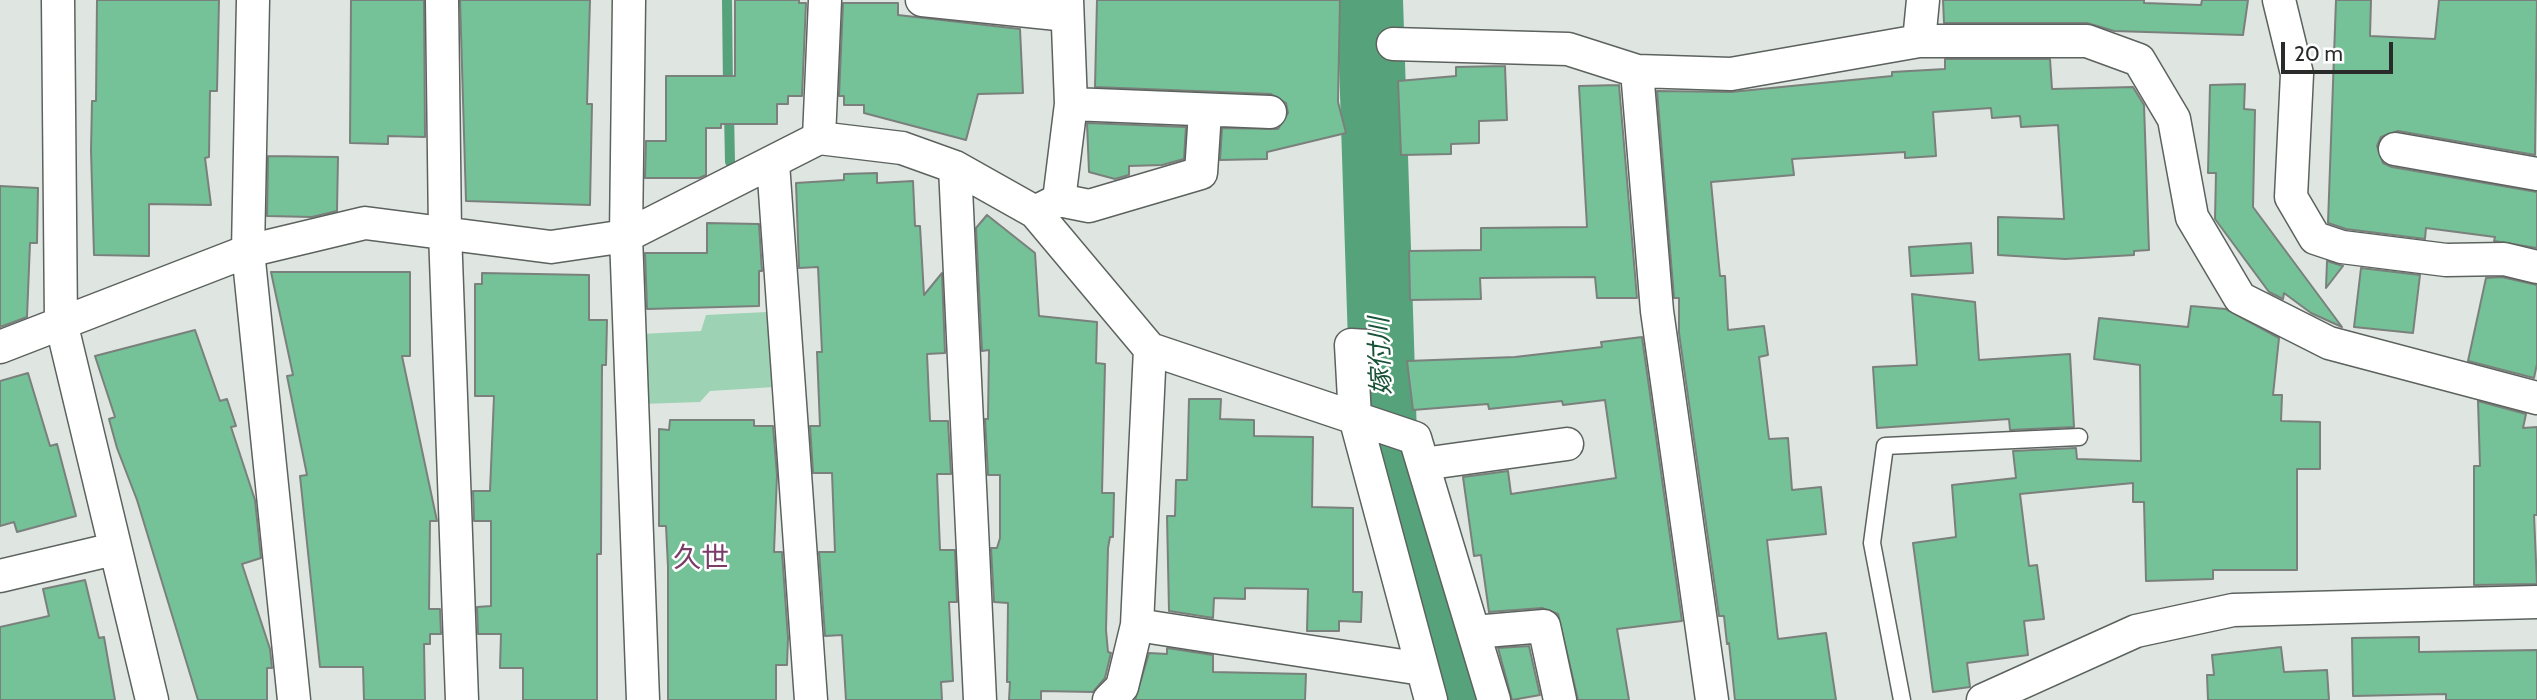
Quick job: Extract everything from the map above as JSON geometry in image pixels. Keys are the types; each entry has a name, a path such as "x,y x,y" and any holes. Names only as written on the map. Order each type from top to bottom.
{"street":[{"path":"58,0 61,321 152,700"},
{"path":"253,0 248,251 293,700"},
{"path":"442,0 445,232 462,700"},
{"path":"629,0 626,236 643,700"},
{"path":"819,138 825,0"},
{"path":"922,0 1067,7 1072,104 1047,206 1150,349 1355,417 1419,451 1567,444"},
{"path":"1919,41 1923,0"},
{"path":"2278,0 2297,74 2291,197 2315,238 2342,247 2446,260 2504,259 2537,267"},
{"path":"1394,44 1569,49 1637,71 1731,74 1919,41 2087,41 2139,61 2174,119 2192,217 2241,298 2329,342 2537,398"},
{"path":"1637,71 1657,311 1712,700"},
{"path":"1072,104 1205,112 1270,112"},
{"path":"0,347 61,321 248,251 365,223 551,247 626,236 819,138 902,148 956,167 1047,206 1089,206 1201,173 1205,112"},
{"path":"2395,149 2537,174"},
{"path":"773,163 811,700"},
{"path":"956,167 980,700"},
{"path":"1367,346 1351,345 1355,417 1431,700"},
{"path":"1109,700 1122,687 1137,625 1150,349"},
{"path":"1419,451 1494,700"},
{"path":"0,576 114,549"},
{"path":"1983,700 2136,631 2233,610 2537,601"},
{"path":"1137,625 1422,669"},
{"path":"1474,632 1544,626 1560,700"}],"lane":[{"path":"1902,700 1872,542 1885,446 2079,437"}],"green space":[{"path":"767,312 775,387 710,391 700,402 642,404 640,334 701,331 706,315"}],"building":[{"path":"97,0 219,0 217,91 210,91 209,157 205,158 211,205 149,204 149,256 94,255 91,151 92,101 96,101"},
{"path":"351,0 424,0 425,137 388,136 388,144 350,143"},
{"path":"460,0 590,0 587,104 592,104 590,205 466,201"},
{"path":"735,0 799,0 799,3 806,3 802,96 788,96 788,104 777,104 777,124 721,124 721,128 706,128 706,175 699,178 645,178 646,141 666,141 666,76 735,76"},
{"path":"1097,0 1340,0 1338,102 1346,133 1267,152 1267,159 1220,160 1222,128 1278,129 1288,113 1286,103 1271,94 1095,87"},
{"path":"1943,0 2144,0 2144,3 2201,5 2202,0 2248,0 2243,35 2114,31 2087,23 1944,23"},
{"path":"2336,0 2371,0 2370,36 2435,39 2439,0 2537,0 2535,155 2398,131 2381,137 2377,146 2383,163 2392,167 2537,192 2537,248 2494,241 2495,237 2426,228 2425,239 2346,229 2328,223"},
{"path":"843,3 898,3 898,15 1020,29 1023,93 978,94 966,140 864,113 864,105 844,105 844,96 839,96"},
{"path":"1945,59 2050,59 2052,89 2133,87 2144,105 2149,250 2134,251 2134,255 2065,259 1998,255 1998,217 2064,219 2058,125 2021,127 2020,116 1992,118 1991,108 1933,112 1936,156 1905,158 1905,152 1792,159 1794,175 1711,182 1720,276 1725,276 1728,330 1764,326 1768,355 1759,357 1769,439 1788,438 1792,490 1821,487 1826,534 1767,540 1778,639 1826,633 1836,700 1735,700 1724,616 1719,616 1679,333 1679,298 1674,298 1657,91 1731,92 1892,76 1892,72 1945,69"},
{"path":"1505,66 1507,120 1479,121 1479,143 1451,144 1451,154 1401,155 1398,81 1456,76 1456,67"},
{"path":"2245,84 2244,109 2255,110 2253,207 2342,327 2311,313 2284,293 2283,299 2269,292 2215,219 2216,173 2208,173 2210,85"},
{"path":"1619,85 1637,298 1597,298 1595,277 1480,278 1481,299 1410,300 1409,251 1481,250 1481,228 1587,227 1579,86"},
{"path":"1087,123 1186,127 1184,159 1162,165 1129,166 1129,175 1115,179 1089,172"},
{"path":"268,156 338,157 337,211 312,217 267,216"},
{"path":"877,173 877,183 913,181 915,226 920,226 924,295 942,273 945,353 927,354 930,421 948,421 951,474 937,474 940,550 955,550 957,602 949,602 953,681 941,682 942,700 846,700 842,635 825,636 819,552 835,552 832,473 813,473 810,426 820,426 817,352 822,352 818,267 799,268 796,183 844,180 844,174"},
{"path":"0,186 38,188 37,243 30,243 27,317 0,327"},
{"path":"987,215 1035,253 1039,316 1097,322 1096,363 1105,364 1102,493 1114,493 1113,537 1110,537 1108,548 1106,630 1108,652 1111,653 1105,678 1093,692 1041,691 1041,700 1009,700 1008,603 994,602 991,548 997,548 1000,538 1000,475 988,475 985,419 988,419 989,350 982,351 976,228"},
{"path":"707,223 759,224 762,271 759,271 759,306 647,309 645,253 707,253"},
{"path":"1971,243 1973,273 1911,276 1909,247"},
{"path":"2327,261 2343,266 2326,288"},
{"path":"2361,268 2420,275 2413,333 2354,327"},
{"path":"271,272 410,272 410,356 402,356 437,521 430,521 429,609 440,609 441,634 430,634 430,644 424,644 425,700 364,700 363,667 320,667 300,476 307,475 287,376 293,375"},
{"path":"482,273 589,275 589,320 607,320 606,365 602,365 601,554 597,554 597,700 523,700 523,668 500,668 501,634 478,634 477,607 491,606 491,521 474,521 473,491 490,491 494,396 475,396 475,284 482,284"},
{"path":"2502,277 2537,285 2537,364 2534,378 2468,361 2486,278"},
{"path":"1912,294 1975,302 1979,360 2070,354 2074,427 2010,430 2009,419 1877,428 1873,367 1917,365"},
{"path":"2191,306 2226,309 2279,338 2273,395 2282,395 2281,421 2320,422 2320,469 2297,469 2297,570 2213,570 2213,579 2146,581 2144,502 2133,502 2133,483 2020,494 2029,566 2037,565 2044,619 2024,621 2028,655 1967,663 1970,687 1933,692 1913,543 1956,537 1952,485 2016,478 2013,451 2076,448 2077,459 2141,461 2140,365 2094,359 2099,318 2188,327"},
{"path":"195,330 220,401 227,399 236,426 231,427 255,500 261,558 242,564 270,649 272,668 267,668 267,700 198,700 137,500 117,448 109,419 115,417 95,356"},
{"path":"1642,337 1682,621 1617,629 1629,700 1578,700 1558,614 1542,608 1489,612 1481,555 1474,556 1463,477 1508,471 1511,494 1616,478 1605,400 1563,405 1562,401 1489,409 1488,404 1413,410 1407,361 1515,357 1602,347 1601,342"},
{"path":"28,373 50,446 57,444 76,516 17,532 14,522 0,526 0,381"},
{"path":"1189,399 1221,399 1220,419 1254,420 1254,436 1313,437 1312,507 1353,508 1353,592 1362,592 1361,622 1339,621 1339,631 1307,631 1308,589 1245,588 1245,599 1214,598 1213,618 1169,611 1167,516 1175,516 1176,480 1187,480"},
{"path":"2478,401 2526,414 2523,428 2537,427 2537,515 2534,515 2537,584 2474,585 2474,466 2480,466"},
{"path":"670,420 754,420 754,426 773,426 777,475 774,552 782,552 788,638 787,665 776,665 776,700 668,700 668,567 666,526 659,526 659,429 669,430"},
{"path":"85,580 99,638 104,637 115,700 0,700 0,627 49,616 43,589"},
{"path":"2419,637 2419,652 2537,650 2537,700 2446,700 2446,694 2353,696 2352,638"},
{"path":"1529,646 1540,695 1512,700 1498,648"},
{"path":"2281,647 2284,672 2327,670 2329,700 2208,700 2207,675 2214,675 2212,655"},
{"path":"1167,648 1213,655 1213,672 1306,674 1305,700 1135,700 1149,653 1167,654"}],"waterway":[{"path":"727,0 728,89"},
{"name":"嫁付川","path":"1370,0 1384,436 1464,700"},
{"path":"729,112 730,162"}],"district":[{"name":"久世","path":"701,559"}]}
